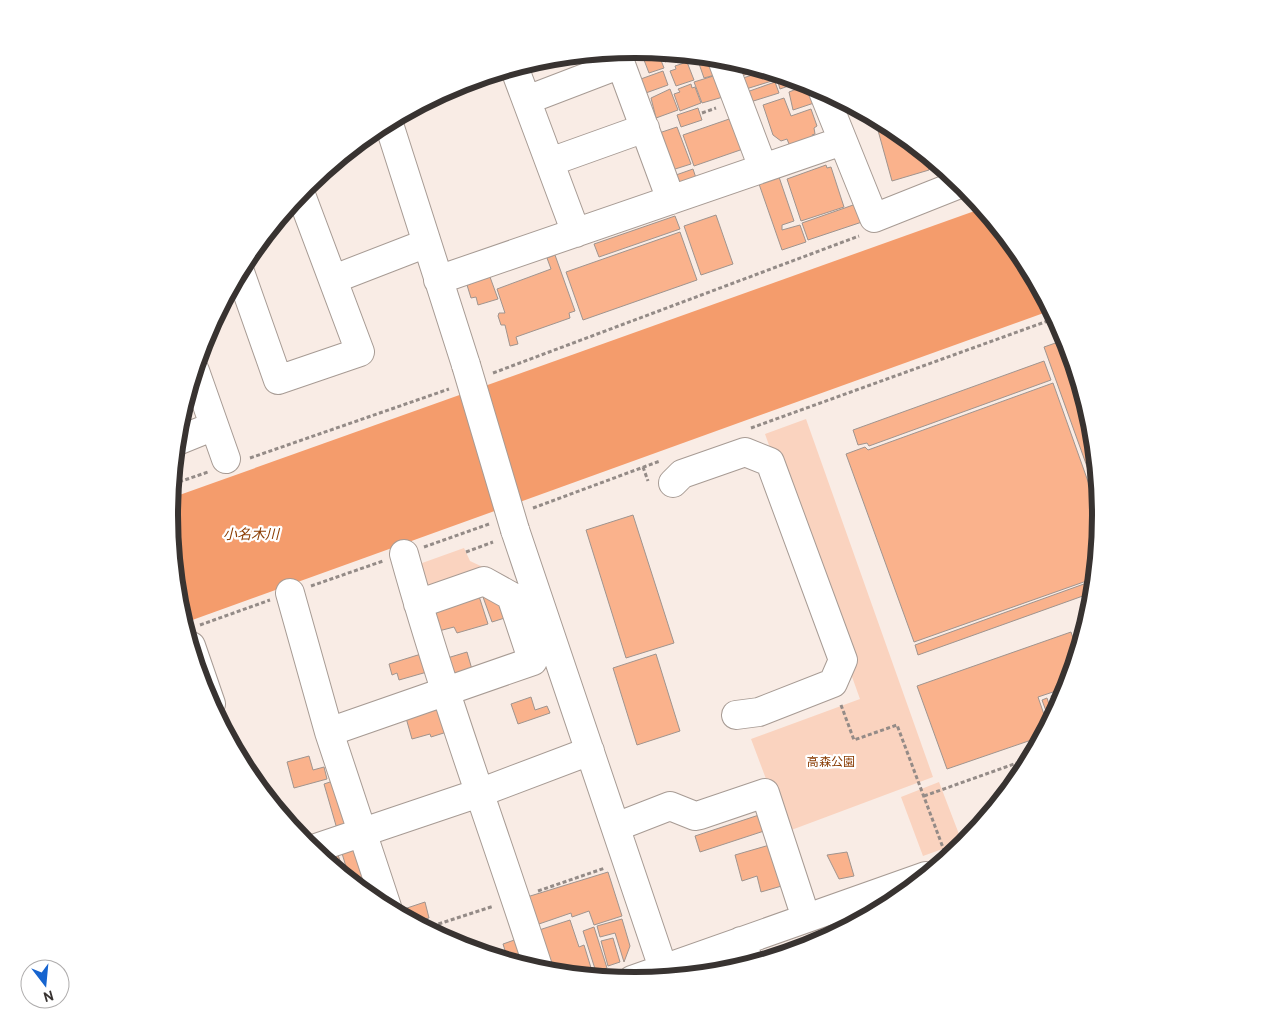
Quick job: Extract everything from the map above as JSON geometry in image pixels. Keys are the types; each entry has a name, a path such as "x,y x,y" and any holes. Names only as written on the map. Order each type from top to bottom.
{"street":[{"path":"527,100 617,58"},
{"path":"619,58 671,200"},
{"path":"725,66 763,168"},
{"path":"516,73 576,233"},
{"path":"826,99 874,218 954,186"},
{"path":"550,162 645,128"},
{"path":"329,732 533,661 542,645 510,524 461,376 438,280 391,129"},
{"path":"438,280 842,141"},
{"path":"243,281 278,380 360,352 303,201"},
{"path":"334,280 427,243"},
{"path":"198,383 227,463"},
{"path":"185,438 214,426"},
{"path":"745,452 770,462 843,660 833,683 759,712 736,715 755,703 824,678 834,660 764,470 744,462 686,483 673,482 682,474 745,452"},
{"path":"404,554 478,793 536,961"},
{"path":"418,604 484,581 511,596 542,645 590,751 663,971"},
{"path":"290,593 329,732 383,895"},
{"path":"321,846 478,793 590,751"},
{"path":"616,827 670,806 695,816 765,793 806,918"},
{"path":"676,970 746,952 806,918 901,886"}],"path":[{"path":"492,374 861,236"},
{"path":"746,430 1049,321"},
{"path":"179,482 461,376"},
{"path":"195,635 290,593 404,554 510,524 662,460"},
{"path":"466,552 493,543 510,524"},
{"path":"833,683 854,740 897,725 944,851"},
{"path":"924,796 1019,762"}],"green space":[{"name":"高森公園","path":"806,419 933,777 786,832 751,739 860,699 765,434"},
{"path":"464,548 470,561 504,577 420,598 411,567"},
{"path":"939,782 960,837 950,846 923,856 901,797"}],"water":[{"name":"小名木川","path":"977,210 998,236 1015,261 1045,312 191,620 182,574 179,544 179,495"}],"building":[{"path":"660,58 664,68 649,73 644,60"},
{"path":"664,58 674,59 665,62"},
{"path":"687,62 694,80 676,86 670,71 676,69 675,66"},
{"path":"698,62 719,65 722,73 704,78"},
{"path":"739,69 751,72 742,76"},
{"path":"663,71 668,85 643,94 638,80"},
{"path":"723,73 730,95 702,103 694,82"},
{"path":"756,74 775,80 746,89 743,78"},
{"path":"778,81 791,85 780,89"},
{"path":"775,82 779,93 747,103 744,93"},
{"path":"691,84 692,88 695,87 701,103 680,111 674,94 680,92 678,89"},
{"path":"799,88 810,92 814,103 793,110 789,92"},
{"path":"670,89 678,110 656,118 651,98"},
{"path":"784,98 791,116 811,109 817,126 814,128 815,134 812,135 813,137 791,149 787,139 781,141 773,135 763,105"},
{"path":"698,108 702,120 681,127 677,115"},
{"path":"735,117 746,148 694,166 683,135"},
{"path":"677,127 691,164 672,170 659,133"},
{"path":"877,127 930,166 929,170 892,181"},
{"path":"826,165 827,168 831,167 844,207 801,221 787,179"},
{"path":"693,169 697,181 679,185 676,175"},
{"path":"779,177 794,221 782,225 782,230 800,225 806,242 782,250 759,184"},
{"path":"856,204 862,222 808,240 802,223"},
{"path":"716,215 733,264 701,275 684,226"},
{"path":"675,216 680,229 599,257 594,244"},
{"path":"680,232 697,280 583,320 566,272"},
{"path":"555,255 575,311 569,313 570,318 516,337 518,344 510,346 505,325 501,325 498,316 499,313 505,313 497,289 551,269 547,258"},
{"path":"490,277 498,299 478,305 476,297 471,298 467,285"},
{"path":"1059,342 1077,396 1084,425 1091,479 1044,347"},
{"path":"1044,361 1051,380 869,446 867,443 858,445 853,430"},
{"path":"1053,383 1092,493 1092,544 1088,581 914,642 846,454 865,447 868,450"},
{"path":"633,515 674,643 626,658 586,530"},
{"path":"1088,583 1085,595 918,655 915,645"},
{"path":"477,590 488,624 457,633 454,627 435,632 426,608"},
{"path":"493,593 511,616 492,622 483,597"},
{"path":"1071,632 1074,642 1057,691 1038,697 1045,717 1033,739 947,769 917,686"},
{"path":"467,652 473,673 450,680 444,659"},
{"path":"421,654 427,672 399,680 397,673 392,675 389,664"},
{"path":"656,654 680,731 637,745 613,668"},
{"path":"531,697 535,710 547,706 550,713 518,724 511,704"},
{"path":"1047,698 1050,707 1047,713 1042,700"},
{"path":"442,707 450,731 431,737 430,734 412,739 406,718"},
{"path":"309,756 313,770 324,767 327,779 294,788 287,762"},
{"path":"336,780 349,826 337,829 324,784"},
{"path":"759,815 764,831 700,852 695,836"},
{"path":"773,844 785,885 761,892 757,876 742,881 735,855"},
{"path":"357,845 369,882 366,883 346,868 341,850"},
{"path":"847,852 854,876 839,879 827,855"},
{"path":"338,855 341,864 334,858 333,857"},
{"path":"608,872 622,916 594,925 589,911 572,917 571,913 536,925 527,897"},
{"path":"425,902 429,918 424,919 405,909"},
{"path":"622,919 630,946 624,962 615,933 600,937 597,926"},
{"path":"570,920 579,947 584,945 592,970 546,963 536,931"},
{"path":"594,927 607,968 595,970 583,931"},
{"path":"520,938 525,958 506,952 503,944"},
{"path":"613,938 620,962 608,966 601,941"}]}
